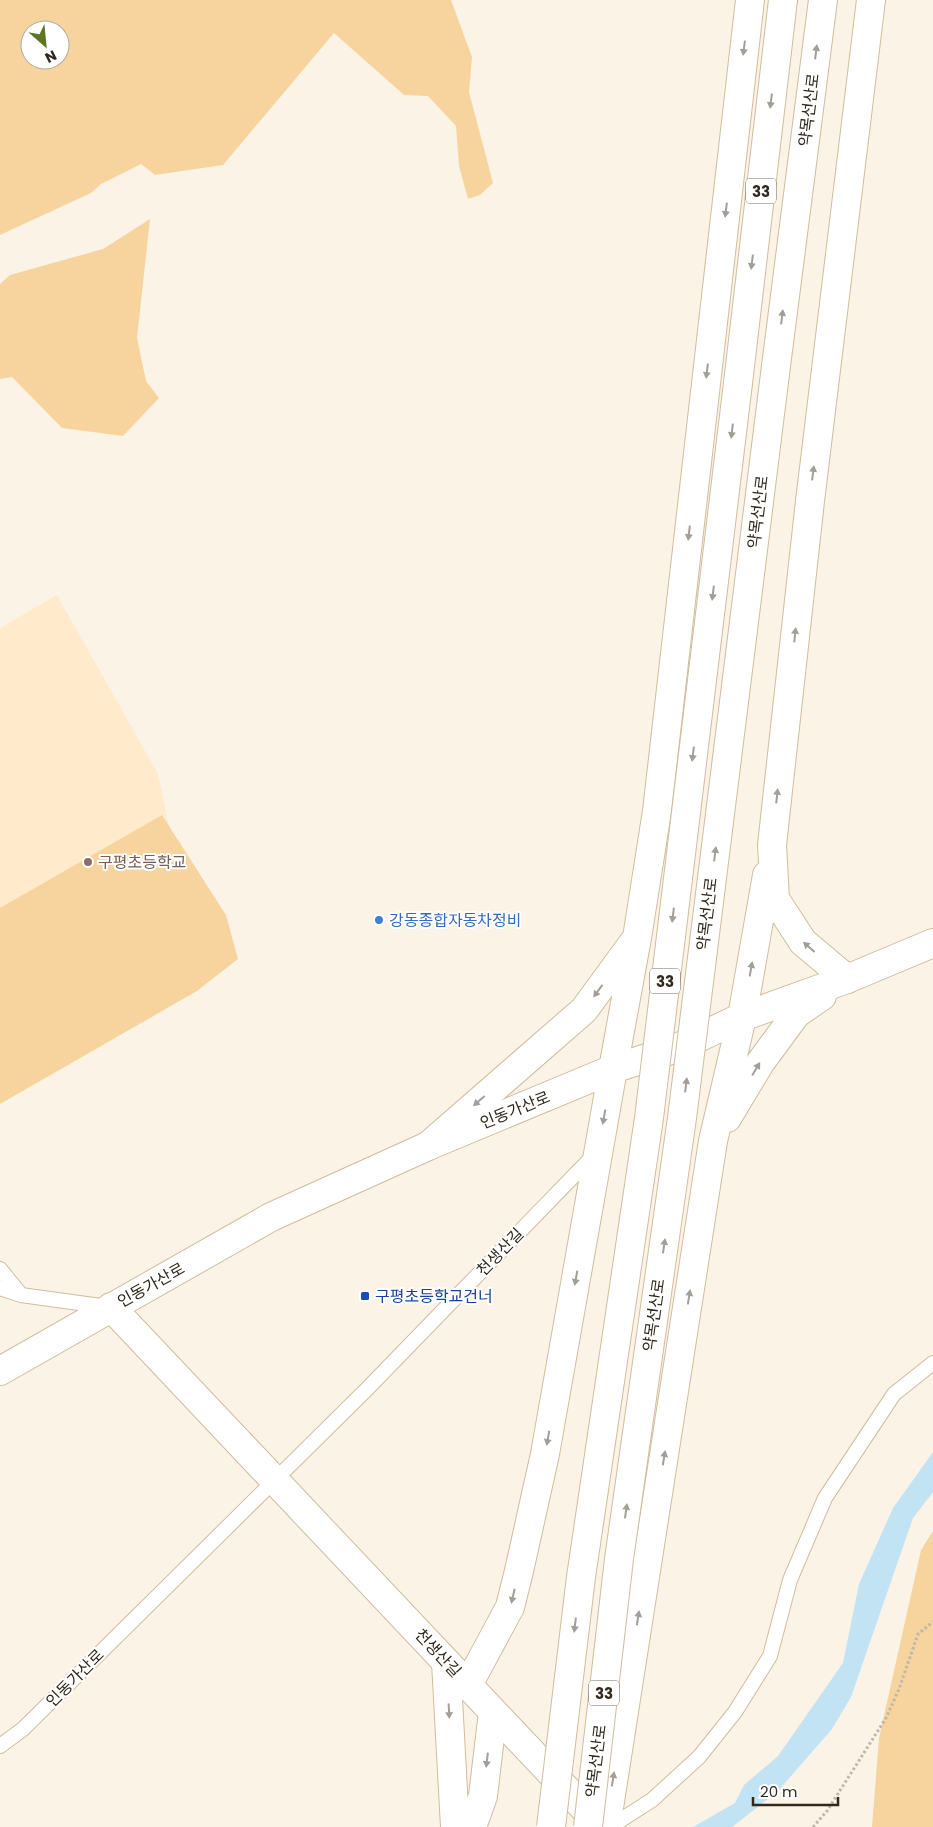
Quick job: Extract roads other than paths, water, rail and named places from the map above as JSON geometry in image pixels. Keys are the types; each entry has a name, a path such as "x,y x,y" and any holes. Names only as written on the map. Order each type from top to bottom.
{"main road":[{"path":"468,1685 510,1607 545,1454 637,938 659,791 750,0"},
{"name":"약목선산로","path":"551,1827 581,1577 649,1118 783,0"},
{"name":"약목선산로","path":"588,1827 619,1559 682,1118 823,0"},
{"path":"606,1827 713,1141 742,1017 772,846 811,491 871,0"},
{"path":"713,1141 760,1063 796,1014 846,979 803,942 775,899 772,846"},
{"path":"428,1146 584,1010 637,938"},
{"name":"인동가산로","path":"0,1371 271,1217 428,1146 613,1070 676,1048 742,1017 846,979 933,943"},
{"name":"천생산길","path":"111,1307 602,1827"},
{"path":"446,1662 455,1827"},
{"path":"472,1827 483,1796 493,1712"}],"lane":[{"name":"천생산길","path":"274,1479 367,1388 598,1150"},
{"path":"0,1269 21,1295"},
{"name":"인동가산로","path":"0,1288 21,1295 111,1307"},
{"path":"610,1827 652,1800 693,1763 735,1712 770,1656 790,1580 825,1498 894,1394 933,1363"},
{"name":"인동가산로","path":"0,1746 23,1729 274,1479"}],"water":[{"path":"933,1452 933,1492 913,1518 851,1697 832,1729 778,1791 732,1827 693,1827 735,1803 744,1785 778,1756 843,1663 859,1584 893,1508"}],"place":[{"name":"구평초등학교","path":"88,862"},
{"name":"강동종합자동차정비","path":"379,920"},
{"name":"구평초등학교건너","path":"365,1296"}]}
